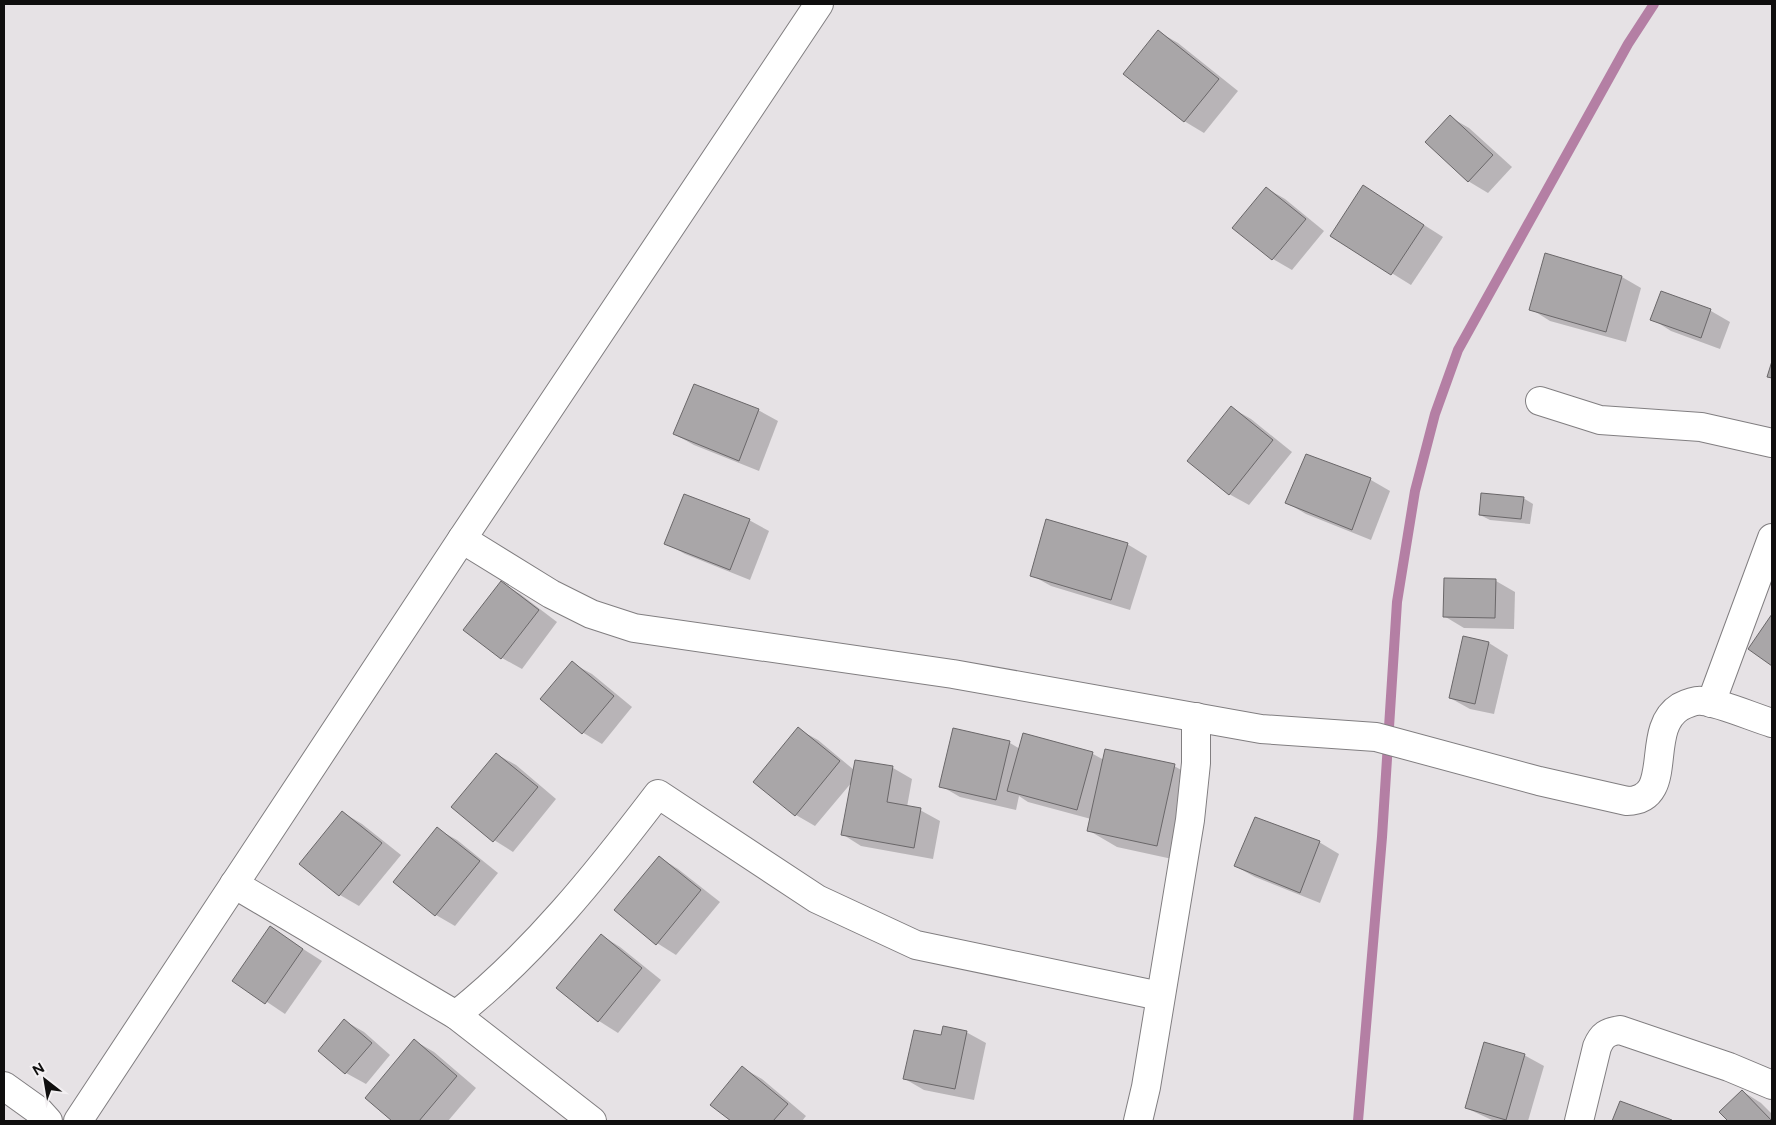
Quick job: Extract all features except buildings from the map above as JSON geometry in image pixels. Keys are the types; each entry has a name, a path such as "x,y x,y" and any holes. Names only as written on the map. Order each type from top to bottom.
{"street":[{"path":"78,1121 462,539 819,4"},
{"path":"1540,401 1600,420 1702,426 1772,443"},
{"path":"1711,704 1772,538"},
{"path":"462,539 551,594 591,614 634,628 953,674 1261,730 1388,740 1539,781 1627,801 1640,800 1650,793 1656,781 1660,741 1665,723 1674,711 1687,704 1702,701 1772,723"},
{"path":"1138,1121 1146,1087 1190,820 1196,763 1196,717"},
{"path":"456,1015 486,992 568,906 658,794 817,899 916,945 1160,996"},
{"path":"234,884 456,1015 592,1121"},
{"path":"1579,1121 1601,1037 1610,1032 1620,1030 1729,1067 1772,1085"},
{"path":"4,1086 33,1106 48,1121"}],"waterway":[{"path":"1358,1121 1382,837 1397,602 1415,491 1435,414 1458,350 1628,44 1654,4"}]}
